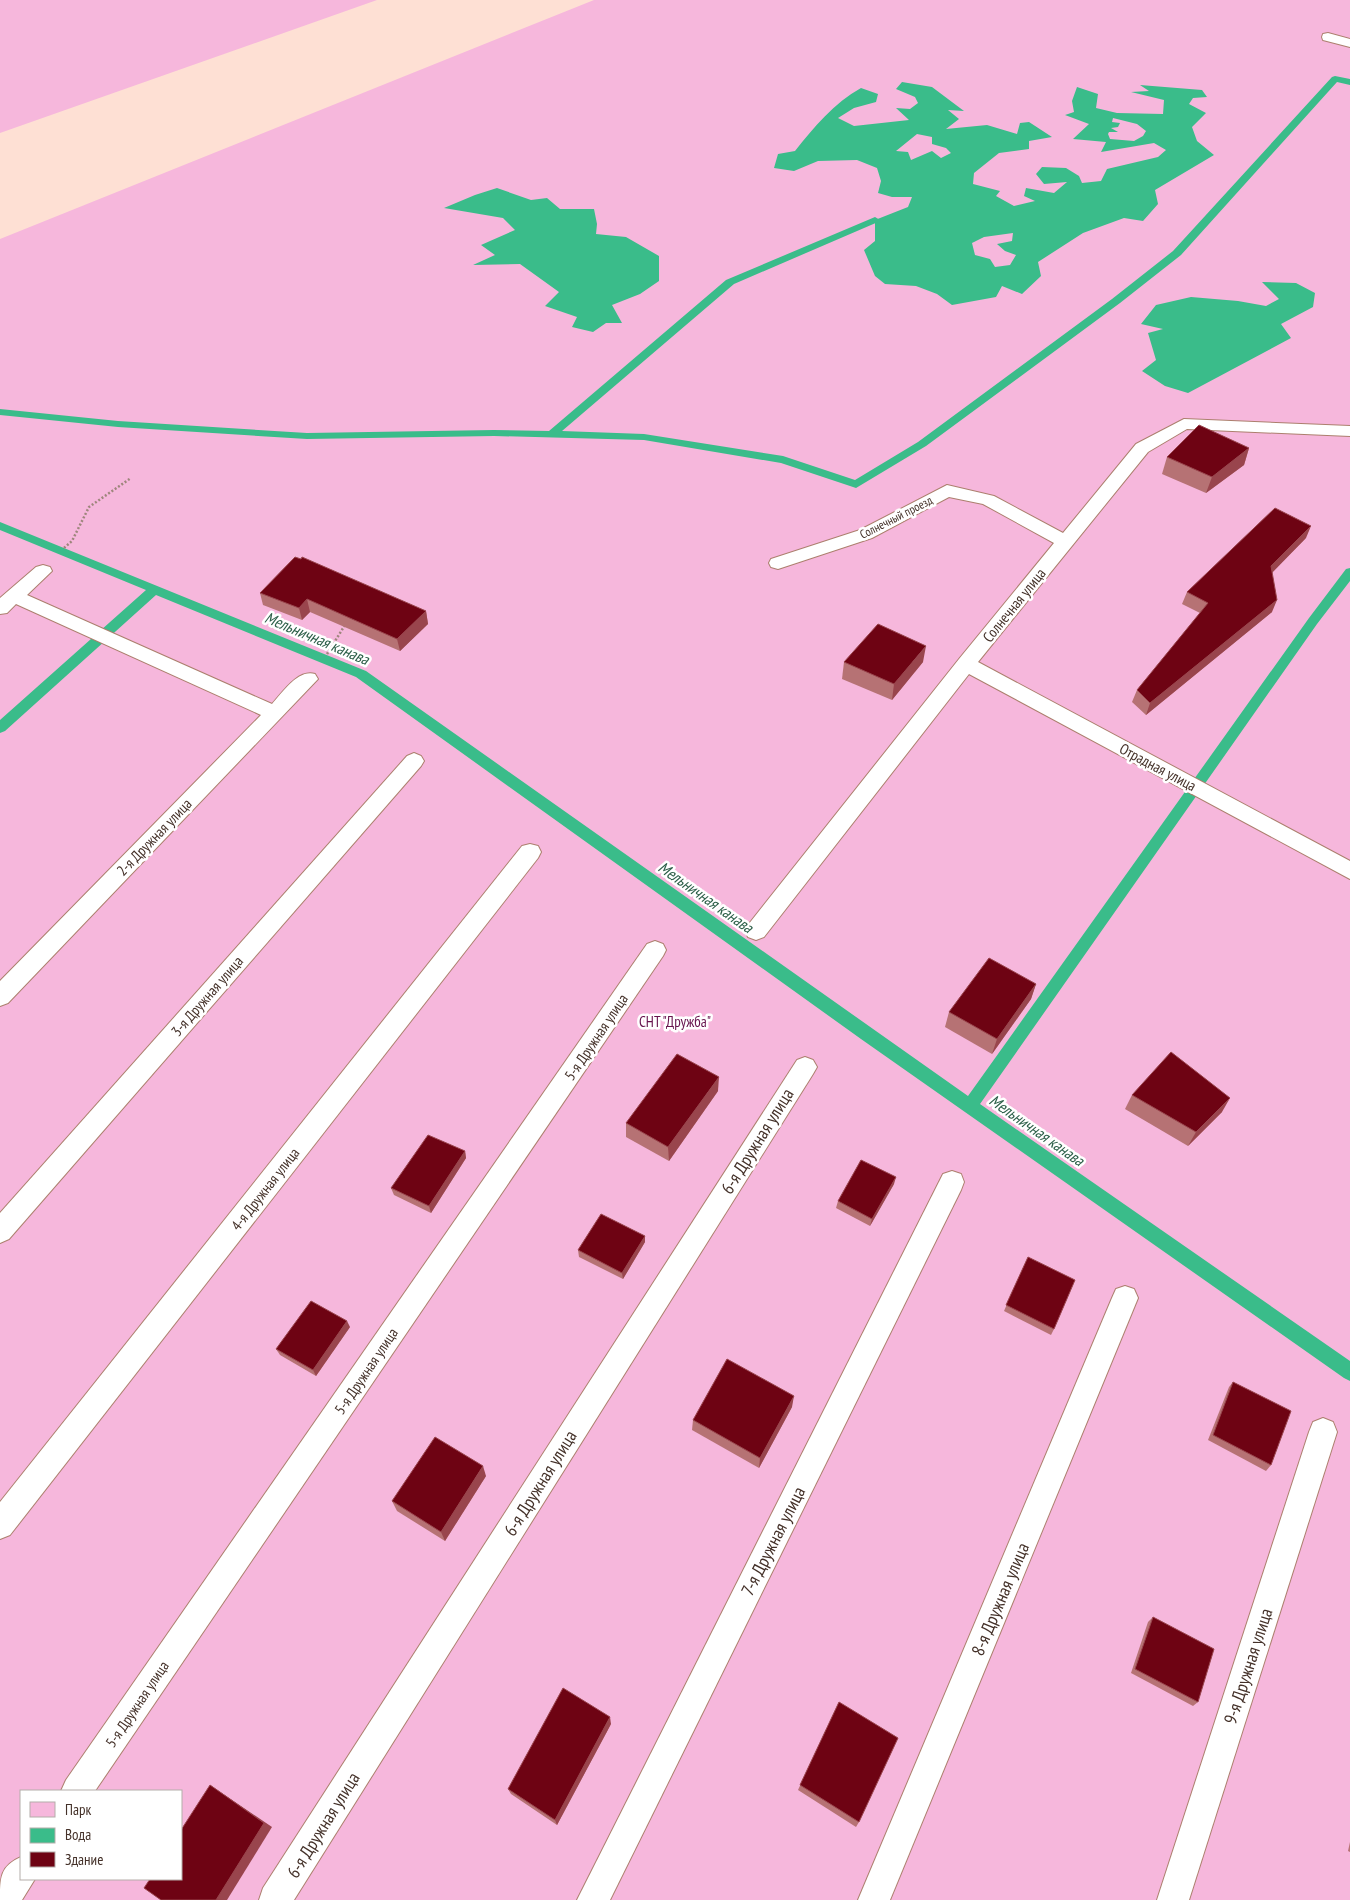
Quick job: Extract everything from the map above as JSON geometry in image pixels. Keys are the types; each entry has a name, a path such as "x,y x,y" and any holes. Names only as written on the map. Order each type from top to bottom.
{"lane":[{"path":"1328,37 1350,43"},
{"name":"Солнечная улица","path":"756,932 966,664 1142,448 1184,424 1350,431"},
{"name":"Солнечный проезд","path":"778,563 866,534 947,491 988,500 1066,542"},
{"path":"43,571 7,602 274,713"},
{"name":"Отрадная улица","path":"966,664 1350,871"},
{"name":"2-я Дружная улица","path":"0,996 308,679"},
{"name":"3-я Дружная улица","path":"0,1231 414,761"},
{"name":"4-я Дружная улица","path":"0,1526 530,852"},
{"name":"5-я Дружная улица","path":"78,1790 656,950"},
{"name":"6-я Дружная улица","path":"275,1900 805,1066"},
{"name":"7-я Дружная улица","path":"594,1900 952,1182"},
{"name":"8-я Дружная улица","path":"874,1900 1125,1298"},
{"name":"9-я Дружная улица","path":"1173,1900 1322,1432"},
{"path":"3,1900 20,1874"}],"path":[{"path":"43,571 72,541 90,507 131,478"},
{"path":"308,679 350,620"}],"green space":[{"path":"0,0 377,0 0,133"},
{"name":"СНТ \"Дружба\"","path":"594,0 1350,0 1350,1900 0,1900 0,239"}],"water":[{"path":"902,82 932,87 964,111 948,110 959,119 946,129 987,125 1017,134 1020,123 1029,122 1052,137 1029,141 1029,149 999,153 974,173 973,184 1000,191 996,196 1014,206 1035,201 1024,196 1026,188 1054,193 1067,182 1044,184 1036,174 1042,167 1066,168 1079,176 1082,183 1101,181 1107,169 1158,157 1166,150 1154,143 1101,152 1106,142 1073,139 1089,124 1065,115 1074,112 1072,101 1077,87 1098,94 1096,108 1117,113 1163,114 1164,100 1131,92 1149,91 1140,85 1202,90 1207,97 1193,98 1189,104 1206,113 1192,127 1197,141 1214,155 1155,190 1158,204 1143,221 1124,218 1083,233 1038,262 1041,276 1022,294 1002,286 996,297 952,305 937,294 916,286 885,284 875,276 864,250 875,241 875,220 908,207 912,197 892,197 878,193 881,181 877,168 857,160 818,161 794,171 774,168 778,154 795,151 833,108 861,88 878,94 876,102 854,108 838,118 854,126 909,120 896,108 910,109 918,103 915,97 896,89","holes":["1113,118 1137,124 1146,131 1143,136 1134,141 1110,139 1109,132 1118,132 1111,128 1118,127 1120,123 1112,122","917,134 932,137 932,144 946,148 951,153 941,158 932,151 911,160 908,152 896,151","1013,233 1012,241 997,244 1005,251 1016,255 1010,265 995,267 990,259 975,255 972,243 984,237"]},
{"path":"497,188 531,200 547,198 560,209 594,209 597,224 596,234 626,237 659,256 659,281 640,294 612,305 622,323 606,323 593,332 572,327 577,317 545,306 559,292 520,264 473,265 495,255 481,245 515,230 503,218 444,208"},
{"path":"1262,282 1296,283 1315,293 1313,307 1281,324 1291,338 1188,393 1165,386 1142,371 1156,360 1148,333 1163,329 1141,324 1156,305 1191,297 1238,301 1266,306 1279,299"}],"building":[{"path":"1199,425 1249,448 1212,477 1167,457"},
{"path":"1275,508 1311,526 1271,566 1277,600 1150,703 1137,690 1208,603 1187,592"},
{"path":"295,557 301,559 302,557 426,611 397,639 307,599 299,608 260,593"},
{"path":"878,624 926,646 894,684 844,662"},
{"path":"989,958 1036,984 997,1039 949,1012"},
{"path":"1171,1052 1230,1098 1196,1132 1132,1095"},
{"path":"677,1054 719,1077 668,1147 626,1123"},
{"path":"428,1135 465,1151 429,1206 391,1188"},
{"path":"861,1160 896,1177 872,1219 838,1201"},
{"path":"601,1214 645,1236 622,1273 578,1250"},
{"path":"1028,1257 1075,1280 1054,1329 1006,1305"},
{"path":"311,1301 347,1321 313,1370 276,1349"},
{"path":"727,1359 794,1396 760,1458 693,1420"},
{"path":"1233,1382 1291,1411 1271,1465 1213,1435"},
{"path":"435,1437 483,1466 441,1532 392,1501"},
{"path":"1153,1617 1214,1649 1198,1702 1135,1669"},
{"path":"563,1688 610,1717 555,1820 508,1789"},
{"path":"839,1702 898,1738 859,1822 800,1785"},
{"path":"210,1785 264,1823 216,1900 161,1900 144,1888 149,1880 182,1880 182,1828"}],"waterway":[{"path":"552,435 644,437 783,460 856,484 922,444 1116,301 1177,253 1335,79 1350,82"},
{"path":"552,435 730,282 875,220"},
{"path":"0,412 118,424 307,436 494,433 552,435"},
{"name":"Мельничная канава","path":"0,526 155,589"},
{"path":"970,1106 1313,621 1350,572"},
{"path":"0,728 155,589"},
{"name":"Мельничная канава","path":"155,589 361,674 867,1034 1350,1372"}]}
